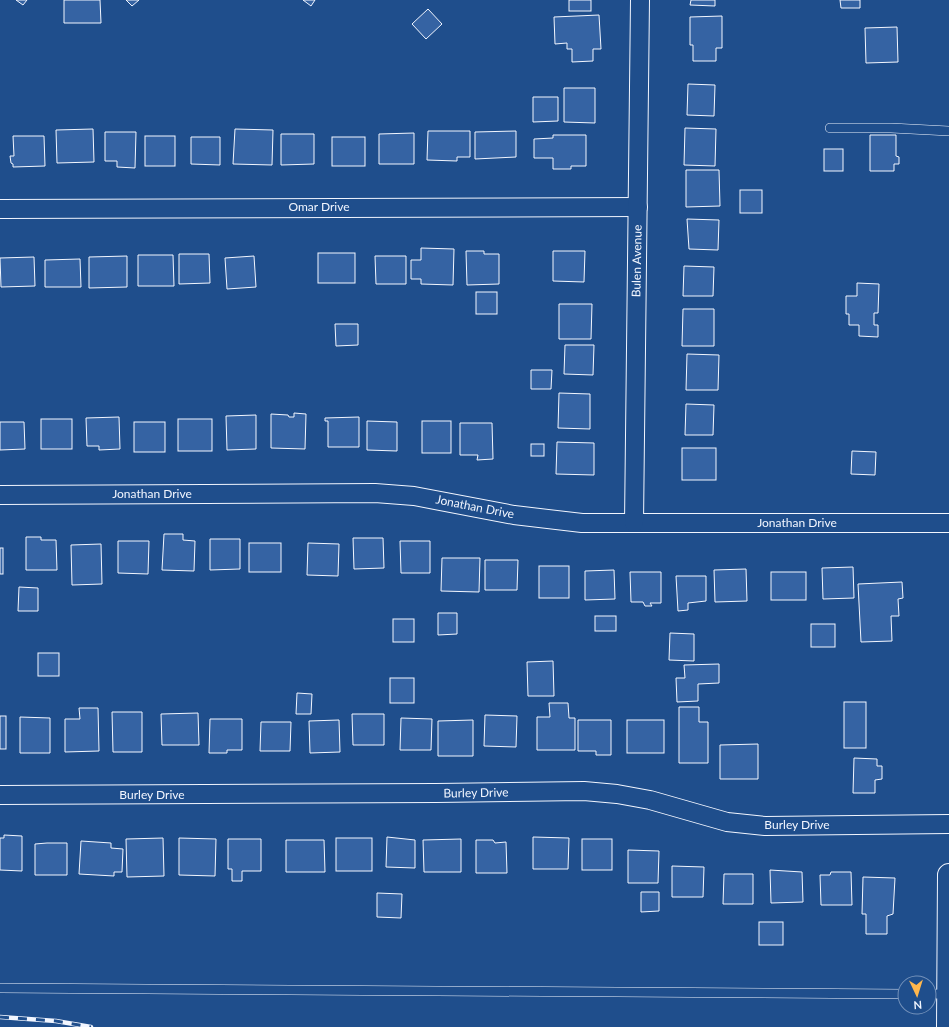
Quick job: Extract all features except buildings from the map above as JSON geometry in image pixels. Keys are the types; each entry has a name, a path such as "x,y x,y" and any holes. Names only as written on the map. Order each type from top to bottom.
{"street":[{"name":"Bulen Avenue","path":"634,523 640,0"},
{"name":"Omar Drive","path":"0,209 638,207"},
{"name":"Jonathan Drive","path":"0,495 375,493 414,496 514,515 582,523 949,523"},
{"name":"Burley Drive","path":"0,795 436,794 584,791 617,794 650,800 727,822 765,826 949,824"},
{"path":"948,1027 939,994 949,875"}],"lane":[{"path":"830,128 891,128 949,131"},
{"path":"0,988 897,994"}],"railway":[{"path":"0,1017 56,1021 91,1027"}]}
